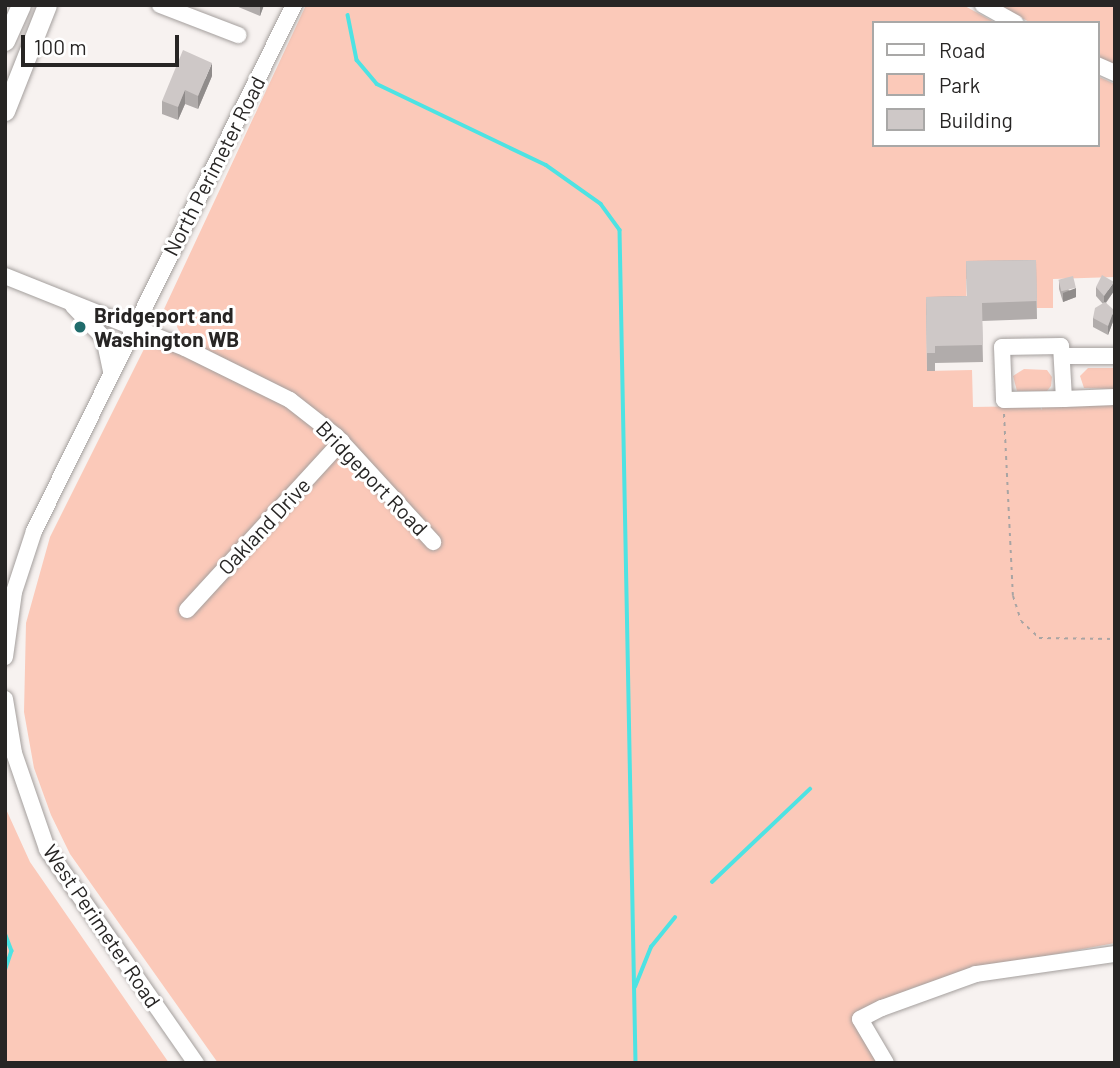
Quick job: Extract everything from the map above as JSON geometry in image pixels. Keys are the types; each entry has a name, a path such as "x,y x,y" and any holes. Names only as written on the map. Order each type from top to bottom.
{"main road":[{"path":"5,111 47,5"},
{"path":"5,41 13,15"}],"street":[{"path":"160,5 238,35"},
{"name":"North Perimeter Road","path":"133,326 294,5"},
{"path":"983,5 1011,21"},
{"path":"1099,66 1115,73"},
{"name":"Bridgeport Road","path":"5,276 133,326 282,395 342,441 433,541"},
{"path":"66,300 104,338 111,371"},
{"path":"5,657 14,592 34,531 133,326"},
{"path":"1064,399 1061,346 1002,347 1004,403 1115,397"},
{"path":"1062,356 1115,356"},
{"name":"Oakland Drive","path":"187,610 342,441"},
{"name":"West Perimeter Road","path":"5,699 14,753 47,849 196,1063"},
{"path":"886,1063 860,1019 976,974 1115,954"}],"path":[{"path":"1004,403 1013,596 1021,621 1039,638 1115,639"}],"green space":[{"path":"306,5 963,5 992,21 872,21 872,147 1099,147 1099,77 1115,84 1115,277 1053,279 1053,308 1037,308 1036,278 966,279 967,313 926,315 927,371 972,370 973,407 1039,406 1042,410 1042,406 1115,404 1115,943 971,970 912,988 853,1017 880,1063 218,1063 70,854 51,815 34,768 24,712 26,623 50,537 146,345 160,345 240,379 301,412 332,438 326,457 189,602 181,613 185,617 340,453 346,453 431,546 437,538 365,458 309,407 276,384 183,338 177,327 182,309 171,312 163,327 158,322"},
{"path":"998,5 1115,5 1115,66 1099,59 1099,21 1027,21"},
{"path":"1088,368 1115,368 1115,389 1084,388 1080,376"},
{"path":"1024,369 1047,370 1052,377 1051,386 1047,391 1017,391 1013,376"},
{"path":"5,807 30,862 169,1063 5,1063"}],"building":[{"path":"183,50 212,63 198,96 185,90 178,107 162,101"},
{"path":"1036,260 1037,301 982,303 983,345 935,346 935,353 927,353 926,297 967,296 966,261"},
{"path":"1102,275 1114,282 1104,296 1096,287"},
{"path":"1073,276 1076,288 1061,291 1058,280"},
{"path":"1105,302 1114,310 1108,326 1093,318 1095,308"}],"waterway":[{"path":"348,15 357,60 377,84 546,165 601,204 620,230 636,1063"},
{"path":"712,882 810,789"},
{"path":"635,987 651,947 675,917"},
{"path":"5,933 12,951 5,971"}],"place":[{"name":"Bridgeport and Washington WB","path":"80,327"}]}
